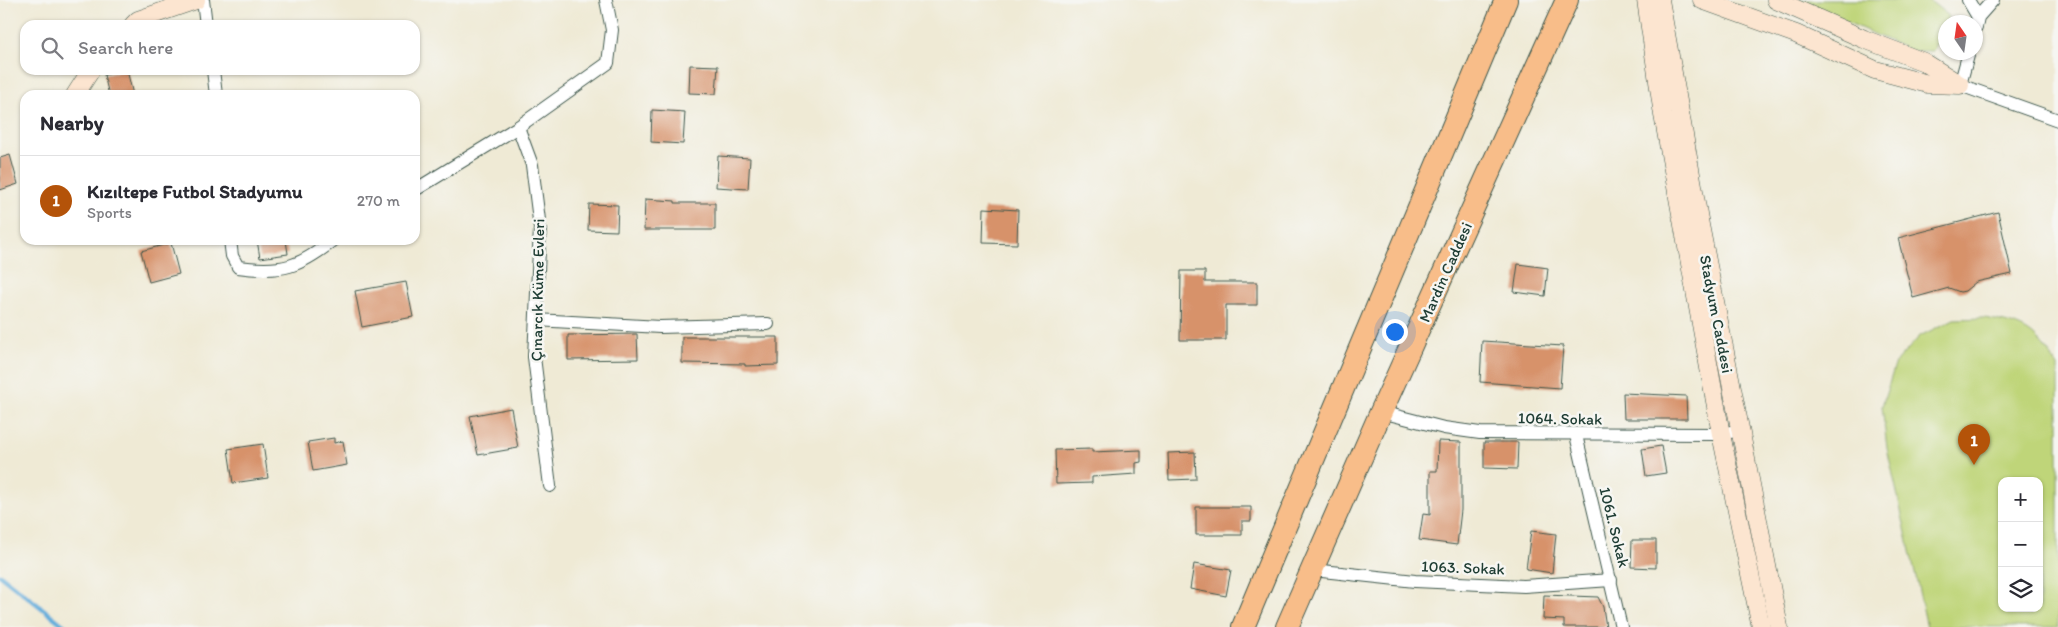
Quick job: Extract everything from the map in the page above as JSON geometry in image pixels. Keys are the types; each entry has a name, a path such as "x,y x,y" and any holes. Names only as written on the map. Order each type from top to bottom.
{"highway":[{"path":"1243,627 1506,0"},
{"name":"Mardin Caddesi","path":"1287,627 1381,412 1568,0"}],"street":[{"path":"138,20 196,0"},
{"path":"203,0 205,20"},
{"path":"420,187 518,127 608,64 612,30 606,0"},
{"path":"1646,0 1663,115 1721,434 1761,627"},
{"name":"Stadyum Caddesi","path":"1660,0 1700,225 1779,627"},
{"path":"1702,0 1796,34 1875,70 1928,84 1960,85"},
{"path":"1776,0 1864,39 1924,62 1960,85 2058,120"},
{"path":"1968,0 1974,15"},
{"path":"1982,15 1993,0"},
{"path":"1960,85 1967,60"},
{"path":"78,90 88,75"},
{"path":"213,75 215,90"},
{"name":"Çınarcık Küme Evleri","path":"518,127 532,165 540,228 534,357 550,486"},
{"path":"231,245 232,256 238,268 256,270 288,268 312,257 328,245"},
{"path":"536,320 660,327 768,324"},
{"name":"1064. Sokak","path":"1381,412 1444,428 1480,433 1576,435 1721,434 1740,430"},
{"name":"1061. Sokak","path":"1576,435 1621,627"},
{"name":"1063. Sokak","path":"1313,570 1415,581 1524,586 1611,580"}],"green space":[{"path":"1798,0 1929,0 1948,15 1938,15 1938,40 1933,51 1912,51"},
{"path":"1984,318 1998,321 2020,327 2036,338 2058,367 2058,627 1927,627 1887,448 1882,406 1896,362 1920,336 1954,319"}],"building":[{"path":"690,65 718,66 716,94 689,93"},
{"path":"104,75 128,75 132,90 108,90"},
{"path":"652,110 685,112 683,144 651,142"},
{"path":"10,155 18,184 0,190 0,158"},
{"path":"718,156 750,158 748,189 716,187"},
{"path":"645,199 675,201 675,203 715,203 715,230 644,230"},
{"path":"589,204 618,205 617,231 588,230"},
{"path":"984,208 1018,210 1017,244 983,243"},
{"path":"1998,212 2012,274 1976,282 1965,291 1960,292 1949,288 1913,298 1898,238"},
{"path":"164,245 172,245 179,274 149,282 141,251"},
{"path":"258,245 287,245 288,254 260,258"},
{"path":"1518,264 1548,268 1545,296 1514,292"},
{"path":"1181,271 1205,271 1205,282 1257,282 1257,305 1226,305 1226,340 1180,340"},
{"path":"406,282 413,317 362,327 355,291"},
{"path":"637,334 638,359 568,360 568,335"},
{"path":"682,337 778,337 778,365 745,366 745,364 682,363"},
{"path":"1482,341 1563,346 1560,388 1480,382"},
{"path":"1623,393 1686,396 1687,419 1624,419"},
{"path":"511,408 518,448 478,455 470,416"},
{"path":"334,438 334,443 343,441 347,465 313,471 308,442"},
{"path":"1438,441 1461,442 1461,510 1457,545 1419,540 1423,514 1430,515 1430,471 1437,471"},
{"path":"1484,442 1518,442 1517,469 1484,468"},
{"path":"263,444 268,478 233,483 228,449"},
{"path":"1661,446 1666,473 1646,476 1642,449"},
{"path":"1092,449 1092,452 1141,450 1141,462 1136,463 1136,474 1092,477 1092,483 1056,484 1055,450"},
{"path":"1195,452 1196,479 1169,480 1168,453"},
{"path":"1196,507 1251,507 1251,521 1242,521 1242,535 1196,535"},
{"path":"1531,531 1556,534 1552,573 1526,569"},
{"path":"1632,540 1656,540 1656,568 1631,567"},
{"path":"1194,564 1231,570 1226,596 1190,589"},
{"path":"1544,595 1598,597 1603,607 1606,627 1564,627 1564,620 1543,619"}],"waterway":[{"path":"0,575 66,627"}],"place":[{"name":"Kızıltepe Futbol Stadyumu","path":"1974,465"}]}
